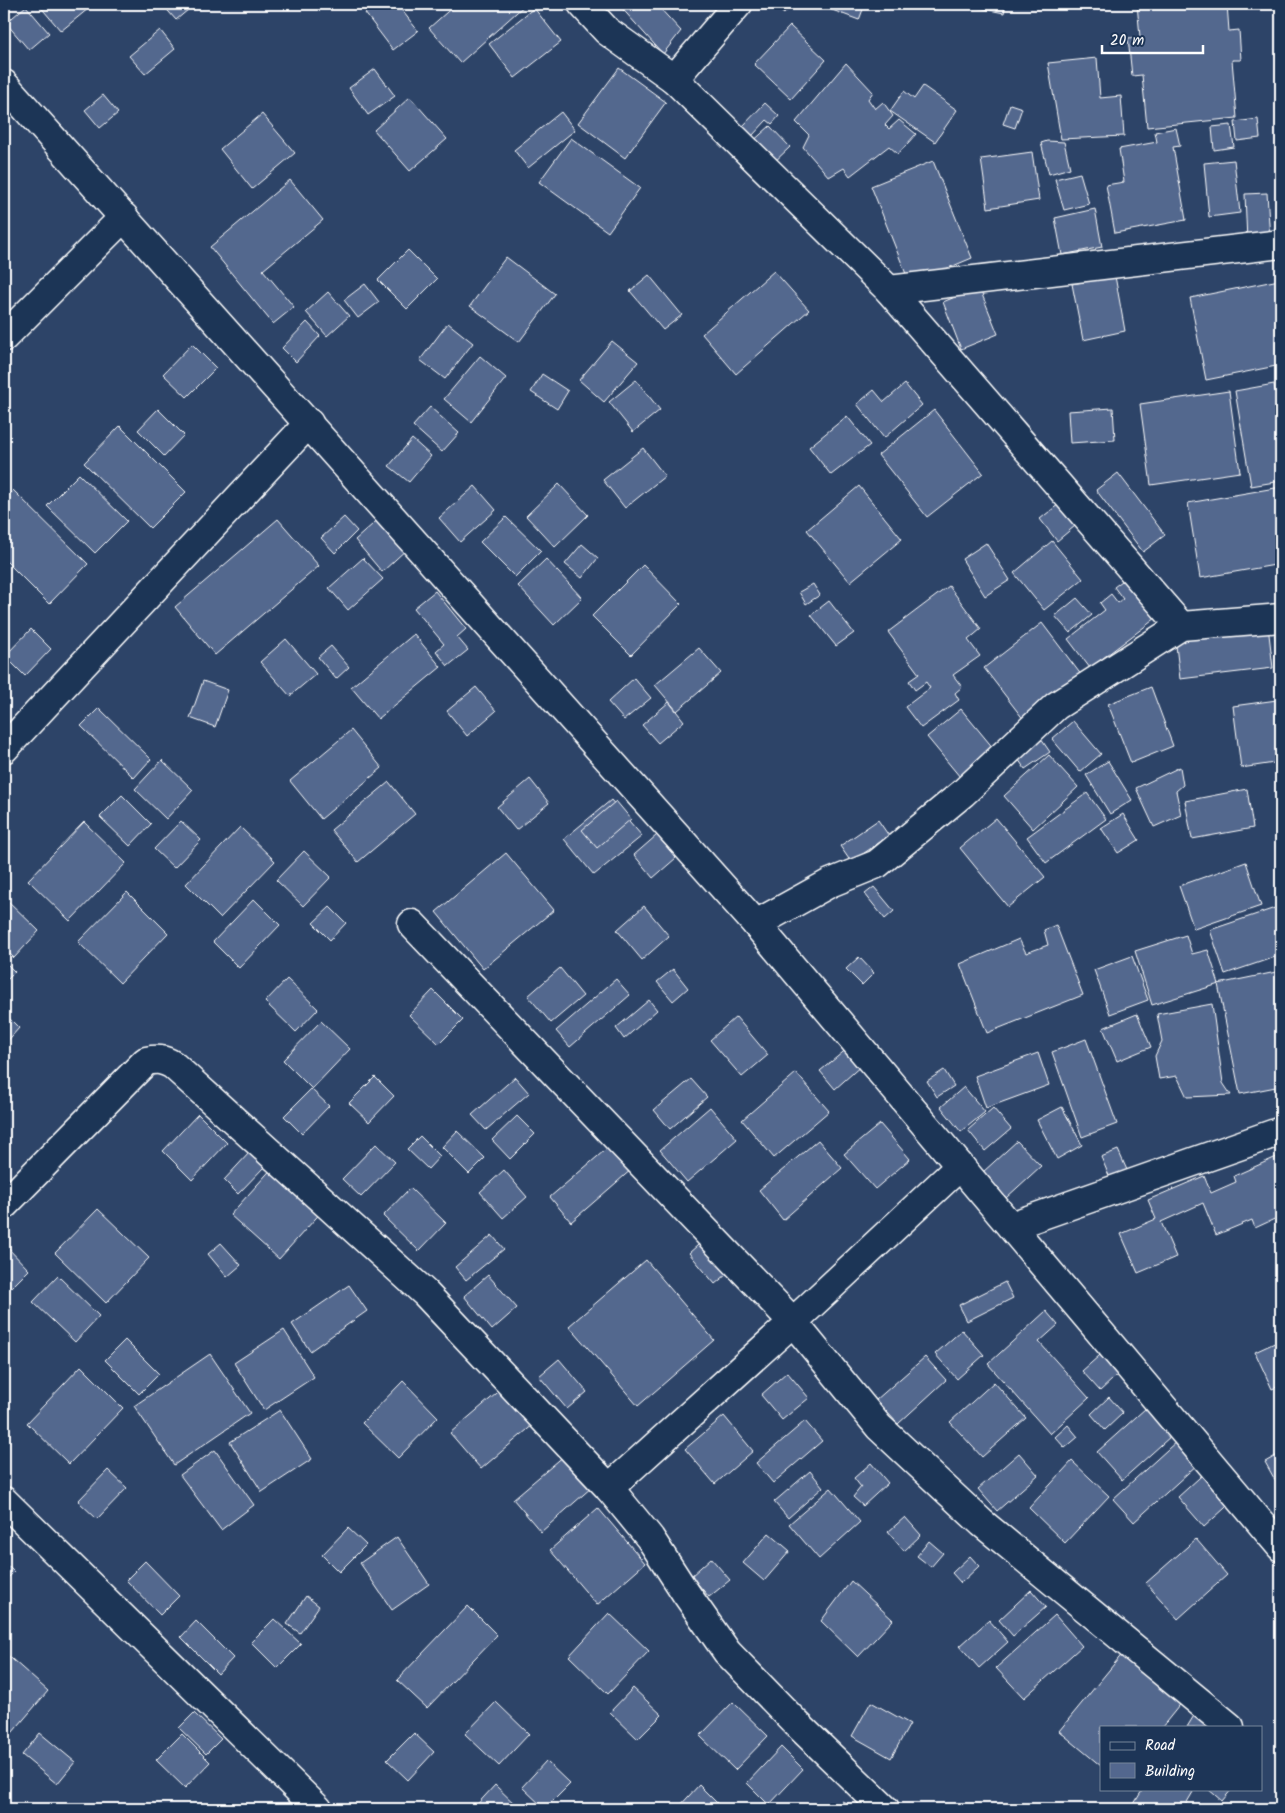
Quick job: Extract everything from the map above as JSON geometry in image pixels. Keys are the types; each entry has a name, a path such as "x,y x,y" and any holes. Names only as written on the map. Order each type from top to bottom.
{"street":[{"path":"582,4 607,31 674,80 889,290 1181,626"},
{"path":"674,80 738,4"},
{"path":"4,84 756,924 1281,1547"},
{"path":"4,337 124,218"},
{"path":"889,290 1281,244"},
{"path":"4,749 309,423"},
{"path":"756,924 830,883 877,864 963,793 1056,706 1181,626 1281,618"},
{"path":"412,924 793,1322 878,1426 982,1523 1229,1726"},
{"path":"4,1205 146,1061 165,1060 425,1292 609,1488 650,1538 727,1652 796,1723 885,1809"},
{"path":"1011,1226 1281,1131"},
{"path":"609,1488 793,1322 960,1166"},
{"path":"4,1501 318,1809"}],"building":[{"path":"38,4 94,4 61,31"},
{"path":"162,4 195,4 176,20"},
{"path":"377,4 397,4 418,31 393,50 365,13"},
{"path":"456,4 526,4 460,63 429,28"},
{"path":"618,4 656,4 681,31 663,54"},
{"path":"772,4 792,4 784,14"},
{"path":"816,4 865,4 859,20"},
{"path":"970,4 1006,4 1004,13 970,6"},
{"path":"1137,4 1227,4 1229,31 1239,30 1241,60 1232,60 1237,118 1147,127 1142,75 1132,76 1128,38 1140,37"},
{"path":"26,6 49,33 29,50 6,23"},
{"path":"534,8 561,42 515,78 489,44"},
{"path":"790,26 826,60 791,99 754,64"},
{"path":"160,30 175,49 145,74 129,56"},
{"path":"1097,58 1100,98 1121,96 1124,136 1061,139 1048,63"},
{"path":"846,63 873,92 868,99 875,109 883,102 893,116 885,125 889,129 899,120 916,134 898,154 889,146 850,176 844,168 829,177 803,147 809,135 796,122"},
{"path":"619,68 666,102 625,158 578,123"},
{"path":"375,69 395,96 368,115 349,88"},
{"path":"923,86 957,110 935,142 890,111 904,91 914,99"},
{"path":"103,95 118,113 100,128 85,110"},
{"path":"410,97 447,139 410,171 374,130"},
{"path":"765,103 779,116 772,124 767,120 751,137 742,127"},
{"path":"1010,104 1022,108 1015,128 1003,124"},
{"path":"561,112 575,130 528,168 514,150"},
{"path":"262,114 295,153 252,189 220,149"},
{"path":"1258,119 1260,138 1237,141 1235,122"},
{"path":"1231,125 1234,147 1214,150 1212,127"},
{"path":"770,126 790,147 771,165 751,143"},
{"path":"1176,128 1180,146 1173,147 1186,220 1115,233 1106,185 1124,182 1119,149 1157,142 1155,132"},
{"path":"571,138 640,188 608,232 539,182"},
{"path":"1047,141 1064,142 1070,168 1049,174 1041,143"},
{"path":"1032,152 1039,200 988,208 981,159"},
{"path":"1234,160 1240,213 1209,217 1204,163"},
{"path":"933,161 972,258 910,284 871,186"},
{"path":"1080,173 1089,204 1064,210 1055,179"},
{"path":"290,180 323,220 263,270 294,307 273,324 210,247"},
{"path":"1267,193 1270,240 1247,241 1245,194"},
{"path":"1095,209 1102,247 1062,255 1055,218"},
{"path":"408,250 437,279 407,309 378,280"},
{"path":"506,257 555,294 519,342 470,306"},
{"path":"774,271 809,310 736,374 702,334"},
{"path":"649,275 682,315 663,330 630,291"},
{"path":"1115,276 1125,331 1083,340 1072,284"},
{"path":"1279,280 1281,291 1281,365 1206,380 1190,298"},
{"path":"365,284 379,302 358,318 344,300"},
{"path":"979,287 998,334 961,349 943,302"},
{"path":"328,292 349,316 327,336 306,312"},
{"path":"307,322 320,336 296,362 282,348"},
{"path":"448,323 473,343 445,379 420,360"},
{"path":"612,341 638,362 604,402 579,380"},
{"path":"192,344 216,368 187,397 163,374"},
{"path":"480,356 506,378 471,422 444,399"},
{"path":"542,374 568,391 557,409 531,392"},
{"path":"636,380 660,410 633,432 609,402"},
{"path":"905,384 922,405 884,438 857,404 874,390 884,402"},
{"path":"1274,384 1281,428 1281,481 1251,486 1235,391"},
{"path":"1229,391 1240,472 1151,485 1140,404"},
{"path":"430,407 459,433 442,452 413,426"},
{"path":"1113,408 1115,440 1070,443 1068,411"},
{"path":"158,409 184,435 164,456 138,430"},
{"path":"934,410 983,473 927,517 878,455"},
{"path":"847,416 870,445 831,475 809,447"},
{"path":"120,426 186,492 150,528 84,463"},
{"path":"412,439 431,456 409,482 389,466"},
{"path":"643,448 665,476 625,508 603,480"},
{"path":"1118,473 1165,535 1143,552 1096,490"},
{"path":"79,474 127,521 95,553 47,506"},
{"path":"559,484 588,515 555,547 526,516"},
{"path":"475,486 496,510 460,542 439,518"},
{"path":"859,486 902,539 850,582 807,530"},
{"path":"1281,487 1281,564 1200,578 1188,503"},
{"path":"13,490 88,564 49,604 4,559 4,499"},
{"path":"1059,504 1075,526 1057,541 1040,519"},
{"path":"382,516 409,547 382,572 355,540"},
{"path":"344,517 357,531 335,553 321,538"},
{"path":"506,517 541,551 515,577 480,542"},
{"path":"278,519 319,566 215,655 175,607"},
{"path":"1052,541 1083,579 1044,610 1014,573"},
{"path":"986,543 1010,580 985,596 962,559"},
{"path":"582,544 598,558 582,578 565,564"},
{"path":"363,558 383,579 348,610 329,588"},
{"path":"546,559 582,598 554,625 518,586"},
{"path":"643,565 681,604 631,655 592,616"},
{"path":"1126,578 1156,618 1090,668 1068,639 1105,610 1100,603 1111,594 1118,603 1123,599 1114,587"},
{"path":"813,584 820,595 806,604 799,592"},
{"path":"949,586 981,629 968,640 980,656 953,675 962,687 955,693 959,700 921,728 905,707 930,688 926,682 915,690 909,681 919,674 888,632"},
{"path":"435,591 466,629 457,637 468,650 448,666 436,651 444,644 414,608"},
{"path":"1077,598 1092,615 1070,633 1055,616"},
{"path":"829,601 854,633 836,646 811,615"},
{"path":"1042,623 1082,676 1024,720 984,668"},
{"path":"1268,626 1273,668 1180,679 1175,637"},
{"path":"31,629 51,649 25,676 5,656"},
{"path":"414,634 441,667 378,719 351,687"},
{"path":"1281,634 1281,667 1275,635"},
{"path":"286,639 316,674 290,696 260,662"},
{"path":"331,646 349,667 336,679 318,657"},
{"path":"699,648 721,673 677,711 655,685"},
{"path":"634,678 651,698 624,720 608,702"},
{"path":"203,681 228,690 215,727 190,718"},
{"path":"476,687 496,711 467,736 447,711"},
{"path":"1151,687 1173,746 1131,763 1108,704"},
{"path":"1277,700 1281,735 1281,762 1241,768 1233,706"},
{"path":"669,702 684,721 658,743 642,725"},
{"path":"99,708 151,759 134,778 81,726"},
{"path":"961,709 994,749 960,777 927,737"},
{"path":"1073,721 1101,754 1080,772 1052,739"},
{"path":"351,730 382,768 321,819 290,781"},
{"path":"1041,739 1050,752 1025,769 1016,756"},
{"path":"1049,755 1078,787 1033,829 1004,796"},
{"path":"162,760 193,790 166,819 135,789"},
{"path":"1108,761 1132,800 1110,814 1086,775"},
{"path":"1180,767 1183,785 1176,791 1181,815 1154,827 1136,788"},
{"path":"530,779 549,803 516,830 497,807"},
{"path":"389,782 415,814 358,862 331,830"},
{"path":"1247,789 1253,828 1192,839 1185,801"},
{"path":"1087,793 1106,819 1046,863 1027,837"},
{"path":"122,795 151,824 130,846 100,817"},
{"path":"611,800 642,836 594,875 564,839"},
{"path":"616,801 631,819 597,848 582,830"},
{"path":"1123,814 1139,840 1118,853 1101,828"},
{"path":"996,818 1045,877 1008,907 960,848"},
{"path":"878,820 889,836 851,862 840,846"},
{"path":"181,821 201,840 174,868 154,849"},
{"path":"84,822 126,863 70,921 28,880"},
{"path":"240,827 275,861 220,918 186,884"},
{"path":"657,835 676,858 653,878 634,855"},
{"path":"304,851 331,877 303,906 276,880"},
{"path":"506,853 554,910 483,969 436,912"},
{"path":"1246,862 1261,906 1194,929 1179,886"},
{"path":"874,887 894,911 885,919 865,894"},
{"path":"127,892 168,933 120,983 78,942"},
{"path":"5,898 39,931 14,958 4,948"},
{"path":"254,899 280,925 239,968 213,942"},
{"path":"644,906 669,936 642,960 617,930"},
{"path":"1281,906 1281,955 1225,974 1210,930"},
{"path":"330,907 346,923 330,940 313,923"},
{"path":"1056,925 1083,995 987,1033 960,964 1019,939 1026,953 1048,945 1044,930"},
{"path":"1186,935 1192,954 1208,950 1219,984 1152,1005 1135,951"},
{"path":"1132,956 1148,1000 1110,1014 1094,970"},
{"path":"859,957 874,973 862,985 846,969"},
{"path":"4,961 15,972 4,983"},
{"path":"560,968 583,996 551,1023 528,996"},
{"path":"673,969 688,988 673,1001 657,982"},
{"path":"1281,971 1281,1086 1240,1094 1218,984"},
{"path":"287,979 318,1009 296,1032 265,1002"},
{"path":"616,979 630,995 570,1047 556,1031"},
{"path":"433,990 463,1020 439,1044 409,1015"},
{"path":"649,1000 657,1010 624,1039 616,1028"},
{"path":"1212,1004 1223,1083 1231,1095 1187,1097 1177,1076 1159,1079 1155,1056 1162,1041 1157,1014"},
{"path":"4,1013 19,1028 4,1045"},
{"path":"1137,1014 1151,1047 1117,1061 1103,1028"},
{"path":"736,1017 768,1055 742,1077 710,1040"},
{"path":"321,1021 350,1049 312,1089 283,1060"},
{"path":"1086,1039 1117,1124 1082,1137 1052,1052"},
{"path":"848,1048 862,1065 835,1089 820,1071"},
{"path":"1038,1053 1049,1085 986,1108 975,1076"},
{"path":"944,1070 954,1086 937,1097 927,1081"},
{"path":"796,1073 829,1111 774,1158 742,1120"},
{"path":"375,1077 394,1096 369,1122 349,1103"},
{"path":"515,1077 529,1093 486,1130 472,1115"},
{"path":"691,1079 707,1097 670,1129 654,1110"},
{"path":"964,1087 985,1112 961,1132 941,1107"},
{"path":"311,1089 329,1106 302,1134 284,1116"},
{"path":"710,1107 737,1139 687,1182 660,1150"},
{"path":"1062,1107 1082,1145 1057,1159 1037,1120"},
{"path":"993,1108 1011,1129 985,1151 968,1130"},
{"path":"198,1114 227,1143 192,1180 163,1151"},
{"path":"517,1116 535,1134 510,1159 492,1140"},
{"path":"880,1124 910,1159 875,1189 844,1154"},
{"path":"457,1131 485,1158 469,1174 442,1147"},
{"path":"420,1136 440,1156 428,1169 407,1149"},
{"path":"818,1140 842,1168 783,1220 759,1190"},
{"path":"1017,1141 1041,1166 1006,1198 983,1172"},
{"path":"376,1144 395,1162 361,1197 342,1179"},
{"path":"611,1145 632,1169 571,1222 550,1197"},
{"path":"1118,1150 1127,1170 1110,1178 1101,1157"},
{"path":"250,1152 265,1166 238,1194 224,1180"},
{"path":"1281,1155 1281,1216 1255,1228 1252,1220 1216,1235 1203,1203 1161,1222 1176,1257 1138,1273 1121,1234 1156,1219 1148,1200 1204,1176 1211,1193 1236,1182 1234,1176"},
{"path":"275,1165 324,1209 279,1259 230,1215"},
{"path":"504,1170 527,1197 503,1218 480,1192"},
{"path":"410,1188 446,1223 419,1251 383,1216"},
{"path":"98,1209 149,1258 106,1303 55,1253"},
{"path":"492,1235 504,1249 466,1280 455,1267"},
{"path":"706,1238 732,1270 715,1284 689,1253"},
{"path":"221,1243 241,1265 227,1277 208,1254"},
{"path":"4,1244 29,1270 8,1291 4,1286"},
{"path":"646,1260 714,1340 638,1406 569,1326"},
{"path":"488,1275 517,1308 492,1330 464,1296"},
{"path":"58,1276 99,1316 75,1342 33,1302"},
{"path":"1005,1282 1013,1298 967,1321 959,1305"},
{"path":"349,1285 367,1311 310,1351 292,1324"},
{"path":"1046,1311 1058,1325 1039,1342 1089,1398 1050,1434 988,1364"},
{"path":"284,1330 314,1377 264,1410 234,1363"},
{"path":"962,1330 984,1355 957,1379 935,1354"},
{"path":"125,1340 159,1374 139,1394 105,1360"},
{"path":"1279,1341 1281,1346 1281,1385 1272,1389 1255,1352"},
{"path":"1108,1348 1125,1368 1100,1391 1082,1371"},
{"path":"210,1354 250,1413 174,1465 134,1406"},
{"path":"925,1357 946,1380 898,1424 876,1400"},
{"path":"559,1359 587,1392 567,1409 539,1376"},
{"path":"81,1366 123,1408 69,1464 27,1423"},
{"path":"787,1372 809,1398 782,1420 761,1395"},
{"path":"403,1381 438,1417 398,1458 362,1423"},
{"path":"994,1382 1026,1418 982,1457 950,1422"},
{"path":"503,1388 534,1424 481,1469 450,1433"},
{"path":"1109,1397 1123,1413 1105,1430 1091,1414"},
{"path":"1146,1408 1171,1436 1122,1480 1097,1452"},
{"path":"280,1410 312,1459 262,1492 230,1442"},
{"path":"724,1416 753,1451 715,1484 685,1449"},
{"path":"805,1421 822,1441 773,1483 756,1463"},
{"path":"1068,1425 1078,1437 1065,1448 1055,1437"},
{"path":"1178,1440 1199,1463 1134,1522 1113,1499"},
{"path":"215,1450 254,1505 221,1530 180,1475"},
{"path":"1019,1453 1038,1475 997,1511 978,1489"},
{"path":"1281,1453 1281,1486 1279,1487 1265,1462"},
{"path":"565,1455 592,1487 541,1532 513,1499"},
{"path":"1072,1461 1109,1496 1065,1543 1029,1508"},
{"path":"871,1463 888,1483 863,1506 853,1497 861,1487 854,1478"},
{"path":"1209,1469 1235,1499 1204,1527 1178,1497"},
{"path":"108,1470 127,1488 97,1519 78,1501"},
{"path":"810,1471 823,1487 788,1518 774,1502"},
{"path":"831,1488 860,1522 819,1559 789,1524"},
{"path":"598,1508 645,1563 597,1605 550,1550"},
{"path":"905,1517 921,1535 904,1551 888,1532"},
{"path":"348,1528 366,1545 339,1572 322,1555"},
{"path":"769,1533 790,1551 764,1581 743,1563"},
{"path":"397,1537 429,1584 392,1610 360,1563"},
{"path":"1196,1539 1227,1575 1178,1619 1146,1583"},
{"path":"929,1541 943,1553 931,1567 917,1556"},
{"path":"970,1556 979,1566 961,1583 952,1573"},
{"path":"711,1558 730,1580 709,1597 691,1576"},
{"path":"145,1561 179,1596 160,1615 126,1580"},
{"path":"4,1562 14,1572 4,1582"},
{"path":"851,1581 893,1620 858,1657 821,1621"},
{"path":"1031,1590 1046,1607 1013,1636 999,1620"},
{"path":"306,1596 319,1606 300,1633 287,1624"},
{"path":"468,1606 497,1635 427,1708 397,1680"},
{"path":"609,1613 649,1651 608,1694 569,1656"},
{"path":"1055,1615 1082,1646 1024,1698 996,1668"},
{"path":"274,1619 301,1644 277,1668 251,1642"},
{"path":"989,1620 1008,1642 979,1668 960,1646"},
{"path":"196,1621 233,1658 218,1674 181,1637"},
{"path":"1128,1647 1187,1696 1163,1726 1100,1726 1100,1765 1059,1731"},
{"path":"4,1652 48,1691 12,1733 4,1726"},
{"path":"633,1688 662,1715 638,1739 610,1712"},
{"path":"496,1702 529,1734 499,1766 465,1734"},
{"path":"733,1702 768,1736 735,1770 700,1736"},
{"path":"871,1702 910,1724 891,1758 852,1736"},
{"path":"1198,1709 1211,1717 1206,1726 1188,1726"},
{"path":"194,1713 221,1739 206,1754 179,1728"},
{"path":"40,1733 75,1762 57,1784 22,1755"},
{"path":"414,1733 434,1752 408,1780 387,1760"},
{"path":"182,1734 210,1762 185,1788 156,1760"},
{"path":"781,1747 803,1769 769,1805 747,1783"},
{"path":"546,1761 570,1784 545,1809 522,1787"},
{"path":"495,1785 520,1809 473,1809"},
{"path":"699,1785 723,1809 677,1809"},
{"path":"1142,1790 1190,1790 1193,1792 1183,1809 1131,1809"},
{"path":"1209,1790 1231,1790 1222,1801"},
{"path":"842,1801 858,1809 838,1809"}]}
